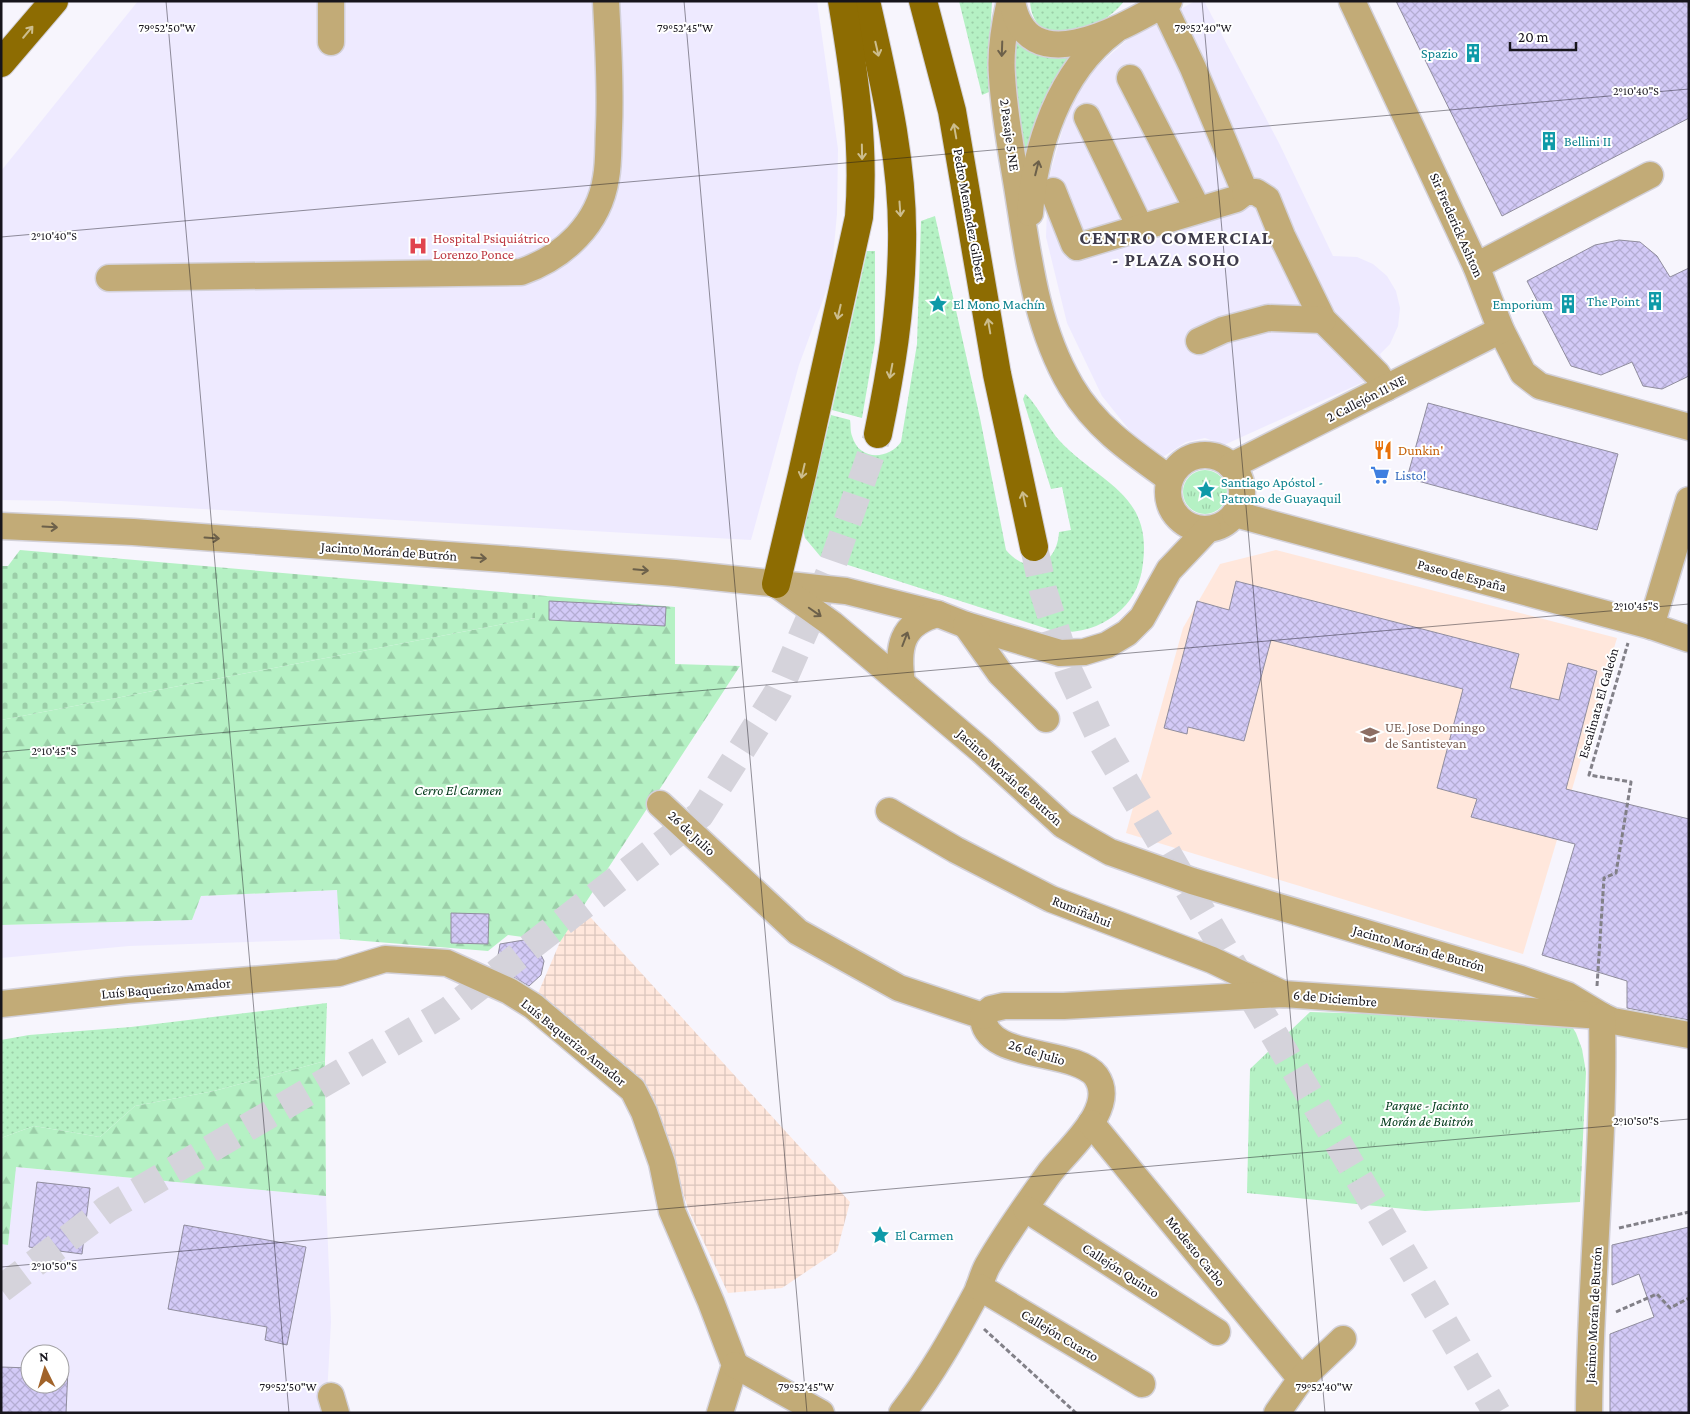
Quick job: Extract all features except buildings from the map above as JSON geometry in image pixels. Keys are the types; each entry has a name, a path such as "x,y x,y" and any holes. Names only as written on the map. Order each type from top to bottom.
{"main road":[{"path":"1,63 54,1"},
{"path":"776,584 859,217 862,180 862,138 842,1"},
{"path":"866,1 886,89 894,142 902,243 899,306 893,360 878,434"},
{"name":"Pedro Menéndez Gilbert","path":"923,1 952,111 997,374 1034,546"}],"street":[{"path":"331,1 331,42"},
{"path":"109,278 521,272 552,258 566,248 588,223 597,208 607,176 611,86 606,1"},
{"path":"1011,1 1016,17 1029,35 1050,44 1075,44 1119,28"},
{"name":"2 Pasaje 5 NE","path":"1011,1 1002,37 1002,77 1030,269 1051,346 1071,386 1096,422 1123,446 1170,479"},
{"name":"Sir Frederick Ashton","path":"1352,1 1476,266 1501,330 1523,373 1540,386 1689,427"},
{"path":"1157,2 1193,68 1245,192"},
{"name":"2 Pasaje 5 NE","path":"1030,269 1032,190 1054,110 1067,84 1100,41 1157,2"},
{"path":"1130,78 1198,210"},
{"path":"1087,117 1141,229"},
{"path":"1476,266 1650,175"},
{"path":"1053,191 1074,244 1077,247 1141,229 1236,198 1245,192 1256,192 1267,199 1324,320 1378,374 1386,388"},
{"path":"1199,341 1223,330 1268,318 1324,320"},
{"name":"2 Callejón 11 NE","path":"1231,466 1501,330"},
{"path":"1209,455 1221,459 1231,466 1237,474 1242,495 1234,514 1227,522 1208,529 1195,528 1184,523 1174,514 1168,497 1170,479 1176,468 1186,460 1197,456 1209,455"},
{"path":"1642,624 1689,500"},
{"name":"Paseo de España","path":"1234,514 1642,624 1689,639"},
{"name":"Jacinto Morán de Butrón","path":"1,526 133,532 487,558 675,573 846,591 938,614 966,625 1060,653 1084,652 1107,646 1127,633 1142,618 1168,570 1208,529"},
{"name":"Jacinto Morán de Butrón","path":"776,584 832,624 902,683 1062,825 1110,852 1192,881 1521,978 1567,995 1602,1016 1597,1233 1589,1413"},
{"path":"902,683 900,655 902,643 907,632 920,620 938,614"},
{"path":"966,625 1000,673 1046,719"},
{"name":"26 de Julio","path":"660,804 798,932 899,988 983,1016 983,1026 991,1035 1010,1046 1084,1065 1096,1077 1101,1090 1102,1104 1091,1123 1049,1173 988,1264 966,1312 924,1385 902,1413"},
{"name":"Rumiñahui","path":"889,811 956,850 1051,899 1212,960 1283,994"},
{"name":"Luís Baquerizo Amador","path":"1,1004 127,990 339,973 385,959 447,963 509,991 534,1006 633,1090 644,1112 662,1163 672,1211 708,1294 735,1365"},
{"name":"6 de Diciembre","path":"983,1016 991,1009 1004,1006 1064,1006 1283,994 1602,1016 1613,1020 1689,1035"},
{"name":"Modesto Carbo","path":"1091,1123 1300,1379"},
{"name":"Callejón Quinto","path":"1026,1209 1217,1332"},
{"name":"Callejón Cuarto","path":"979,1287 1142,1384"},
{"path":"1277,1413 1300,1379 1343,1339"},
{"path":"720,1413 735,1365 821,1413"}],"path":[{"name":"Escalinata El Galeón","path":"1602,1016 1597,984 1604,878 1616,873 1631,782 1589,775 1642,624"},
{"path":"1597,1233 1689,1212"},
{"path":"1592,1323 1658,1294 1670,1308 1689,1298"},
{"path":"966,1312 1076,1413"}],"shaded area":[{"name":"Hospital Psiquiátrico Lorenzo Ponce","path":"138,1 817,1 838,149 837,214 831,278 799,365 751,540 61,501 1,500 1,171"},
{"name":"CENTRO COMERCIAL - PLAZA SOHO","path":"1195,1 1204,1 1280,145 1333,256 1357,257 1373,264 1387,276 1396,291 1400,308 1398,326 1390,344 1380,354 1388,371 1224,445 1205,438 1186,442 1155,462 1102,396 1067,323 1046,237 1048,181 1069,107 1082,80 1129,38"},
{"name":"UE. Jose Domingo de Santistevan","path":"1276,550 1617,638 1523,954 1126,833 1183,628 1220,564"},
{"path":"338,890 340,939 129,946 1,958 1,925 192,920 201,896"},
{"path":"582,908 850,1202 837,1251 782,1288 728,1293 689,1211 656,1111 536,998 560,942"},
{"path":"15,1167 326,1196 331,1322 326,1413 1,1413 1,1244 8,1244"}],"green space":[{"path":"959,1 992,1 988,75 989,92 982,95"},
{"path":"1030,1 1124,1 1114,12 1086,29 1070,33 1056,33 1043,28 1034,18"},
{"path":"1013,36 1073,55 1027,164 1022,163 1011,94"},
{"path":"935,216 980,418 1006,550 1023,563 1040,564 1053,553 1059,532 1071,530 1062,487 1051,489 1023,399 1025,394 1032,401 1058,439 1119,491 1131,504 1139,520 1144,539 1143,563 1141,576 1136,588 1130,600 1121,610 1106,621 1089,629 1070,632 1051,630 820,556 805,538 803,529 831,415 850,420 851,434 856,444 867,454 882,455 895,448 901,442 917,344 921,221"},
{"path":"867,251 875,251 875,342 862,418 832,410"},
{"path":"1209,470 1221,476 1226,483 1226,501 1221,508 1214,513 1201,514 1193,511 1186,504 1183,488 1186,480 1193,473"},
{"path":"20,550 535,595 535,618 1,720 1,566 8,566"},
{"name":"Cerro El Carmen","path":"535,595 675,607 675,664 740,666 560,942 508,935 488,951 340,939 337,890 201,896 192,920 1,925 1,720 535,618"},
{"path":"327,1003 325,1061 214,1091 135,1106 100,1137 34,1126 1,1138 1,1040 29,1035 131,1027"},
{"name":"Parque - Jacinto Morán de Buitrón","path":"1310,1012 1568,1020 1576,1033 1582,1049 1586,1072 1580,1202 1425,1211 1247,1193 1250,1069"},
{"path":"325,1061 326,1196 16,1167 8,1245 1,1244 1,1138 34,1126 100,1137 135,1106 214,1091"}],"tunnel":[{"path":"1,1289 107,1209 449,1010 700,815 778,692 830,572 878,434"},
{"path":"1034,547 1043,590 1069,672 1103,744 1497,1413"}],"place":[{"name":"Spazio","path":"1473,53"},
{"name":"Bellini II","path":"1549,141"},
{"name":"Hospital Psiquiátrico Lorenzo Ponce","path":"418,246"},
{"name":"The Point","path":"1655,301"},
{"name":"El Mono Machín","path":"938,304"},
{"name":"Emporium","path":"1568,304"},
{"name":"Dunkin'","path":"1383,450"},
{"name":"Listo!","path":"1380,475"},
{"name":"Santiago Apóstol - Patrono de Guayaquil","path":"1206,490"},
{"name":"UE. Jose Domingo de Santistevan","path":"1370,735"},
{"name":"El Carmen","path":"880,1235"}],"district":[{"name":"CENTRO COMERCIAL - PLAZA SOHO","path":"1176,248"}]}
